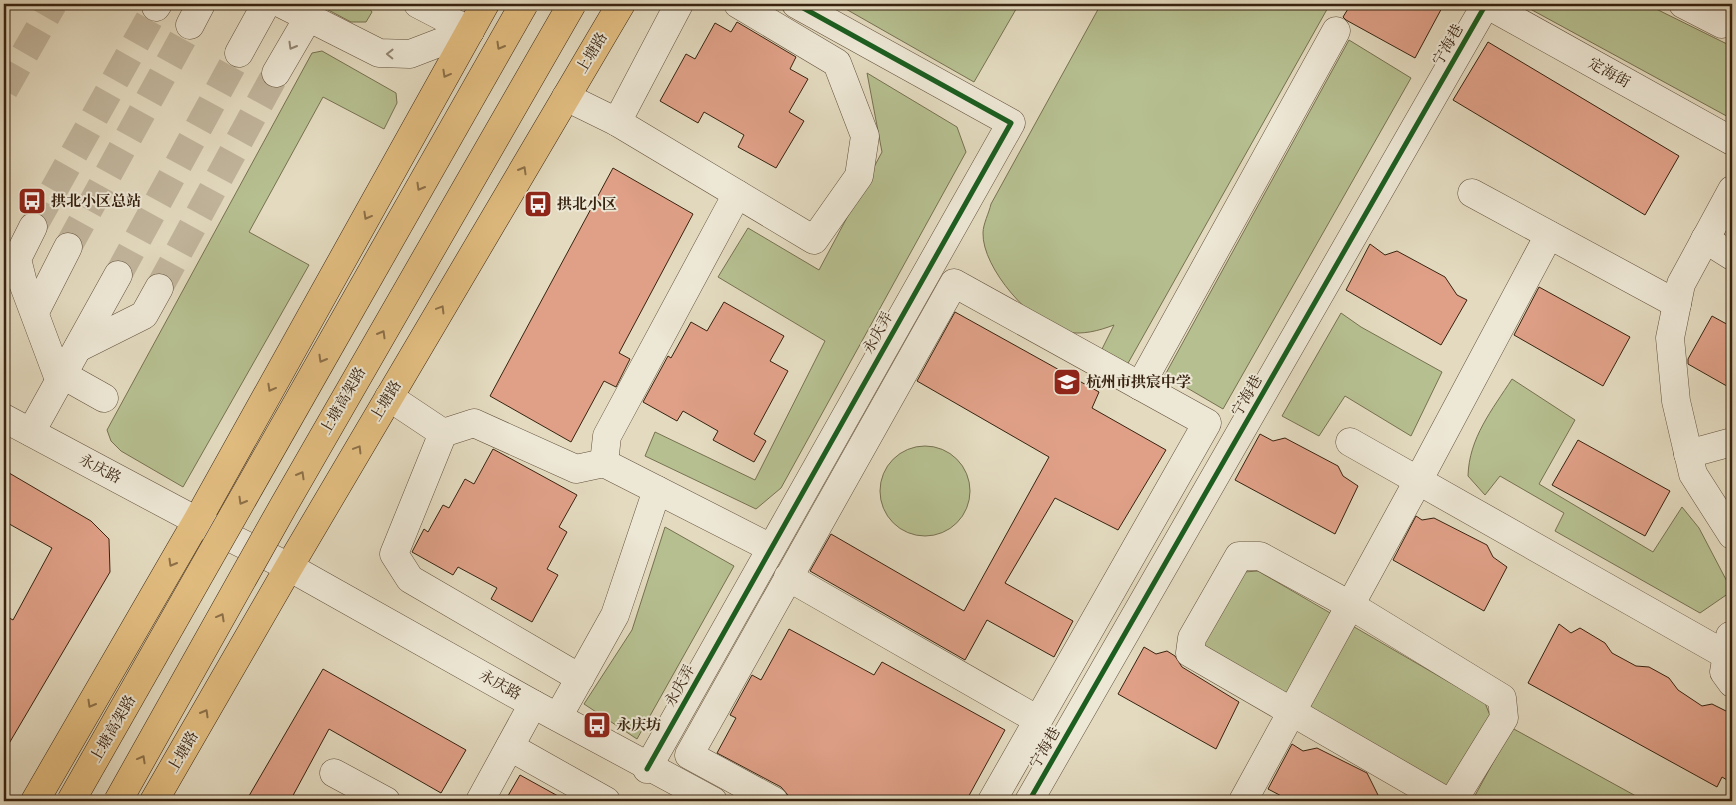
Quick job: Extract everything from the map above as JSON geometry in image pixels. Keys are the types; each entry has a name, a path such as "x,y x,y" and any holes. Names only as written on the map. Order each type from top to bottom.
{"main road":[{"path":"35,801 197,521 485,4"},
{"name":"上塘高架路","path":"71,801 524,4"},
{"name":"上塘高架路","path":"118,801 284,505 572,4"},
{"name":"上塘路","path":"154,801 288,567 621,4"}],"street":[{"path":"239,53 266,4"},
{"path":"282,4 379,53 410,54 470,32"},
{"path":"617,122 679,4"},
{"path":"566,97 617,122 814,240 859,176 865,136 838,63 738,4"},
{"name":"永庆弄","path":"648,768 1011,123 796,4"},
{"name":"定海街","path":"1486,4 1732,141"},
{"name":"宁海巷","path":"1028,801 1486,4"},
{"path":"1683,4 1722,24"},
{"path":"428,6 470,32"},
{"path":"276,73 308,18"},
{"path":"1140,386 1336,31"},
{"path":"1732,190 1681,284 1670,338 1676,401 1693,474 1732,534"},
{"path":"1472,193 1677,304"},
{"path":"604,463 607,436 737,194"},
{"path":"33,227 17,259 23,283 62,379 104,398"},
{"path":"1242,801 1418,481 1549,235"},
{"path":"1705,240 1732,256"},
{"path":"35,312 68,247"},
{"path":"31,432 118,275"},
{"path":"774,801 689,755 954,283 1207,423 992,801"},
{"path":"78,348 144,314 159,288"},
{"path":"388,397 443,433"},
{"name":"永庆路","path":"4,418 197,521 288,567 648,768 713,801"},
{"path":"443,433 474,423 576,469 604,463 771,548"},
{"path":"443,433 394,554 410,579 580,678"},
{"path":"832,440 856,456"},
{"path":"1350,442 1418,481 1729,645 1724,672 1732,683"},
{"path":"1688,454 1732,442"},
{"path":"558,717 615,615 657,490"},
{"path":"1446,801 1190,653 1192,638 1239,556 1260,556 1350,605 1502,698 1504,718 1453,801"},
{"path":"788,577 1038,720"},
{"path":"480,801 533,704"},
{"path":"510,747 606,801"},
{"path":"334,773 386,801"}],"green space":[{"path":"317,4 366,4 372,12 366,22 351,22"},
{"path":"837,4 1019,4 974,82"},
{"path":"1101,4 1330,4 1127,365 1102,349 1114,325 1090,332 1065,332 1052,327 1024,307 1000,278 991,262 985,247 983,233 991,204"},
{"path":"1521,4 1646,4 1729,45 1732,44 1732,119"},
{"path":"1349,40 1411,78 1223,409 1165,375"},
{"path":"322,51 396,93 397,103 384,129 323,97 249,232 309,265 183,487 121,451 111,441 107,430 312,53"},
{"path":"867,73 957,127 966,152 781,488 756,509 645,456 655,432 755,480 825,341 718,277 748,228 819,270 882,152"},
{"path":"1341,313 1361,327 1442,372 1411,436 1345,396 1319,436 1282,416"},
{"path":"1512,379 1575,420 1539,484 1653,552 1682,507 1699,528 1732,591 1700,613 1555,531 1564,513 1500,476 1485,495 1468,476 1472,449 1483,425"},
{"path":"925,446 942,450 957,459 966,474 970,491 966,508 957,523 942,532 925,536 908,532 893,523 884,508 880,491 884,474 893,459 908,450"},
{"path":"665,527 734,566 637,739 584,704 632,630"},
{"path":"1258,571 1485,703 1491,718 1446,787 1201,647 1244,572"},
{"path":"1512,728 1645,801 1472,801"}],"building":[{"path":"1351,4 1444,4 1415,58 1346,20 1343,17"},
{"path":"737,22 796,57 790,69 808,79 789,112 804,121 776,168 738,147 744,135 704,112 698,123 660,101 686,54 695,59 715,23 731,32"},
{"path":"1488,42 1679,156 1645,215 1453,100"},
{"path":"613,168 693,214 619,353 630,359 616,387 604,381 571,442 490,396"},
{"path":"1370,244 1385,255 1397,251 1445,277 1457,295 1467,300 1441,345 1346,290"},
{"path":"1539,287 1630,337 1603,386 1514,335"},
{"path":"724,302 784,336 770,361 788,371 754,434 766,441 754,462 713,440 718,431 683,411 677,421 643,402 668,356 671,358 691,322 707,331"},
{"path":"955,312 1099,392 1092,408 1166,450 1118,530 1055,498 1005,583 1073,621 1054,657 987,620 965,660 810,571 831,534 964,611 1049,457 917,381"},
{"path":"1712,316 1732,327 1732,389 1688,364 1688,359"},
{"path":"1260,434 1273,441 1285,438 1338,466 1343,476 1358,486 1335,534 1235,480"},
{"path":"1578,440 1670,491 1645,536 1552,485"},
{"path":"493,449 577,495 559,527 567,532 547,569 558,575 532,622 491,599 497,588 458,567 453,575 412,552 424,529 428,532 443,505 449,508 465,479 474,484"},
{"path":"4,470 91,521 109,539 110,572 4,752 4,615 13,620 52,548 4,521"},
{"path":"1416,516 1422,520 1434,518 1487,545 1493,557 1507,567 1484,611 1393,560"},
{"path":"1559,624 1571,633 1580,628 1605,643 1612,653 1636,666 1649,667 1669,678 1678,690 1702,706 1712,704 1732,714 1732,783 1722,777 1717,787 1528,683"},
{"path":"789,629 874,675 882,662 1005,730 966,801 793,801 781,787 717,753 736,718 730,715 752,675 761,680"},
{"path":"1144,647 1156,654 1167,651 1175,656 1182,667 1239,702 1216,749 1118,694"},
{"path":"323,669 466,750 441,793 329,729 290,801 246,801"},
{"path":"1292,744 1303,751 1317,748 1367,773 1381,801 1291,801 1268,789"},
{"path":"520,775 567,801 505,801"}],"tunnel":[{"path":"4,90 53,4"},
{"path":"33,227 156,7"},
{"path":"68,247 190,25"},
{"path":"118,275 239,53"},
{"path":"159,288 276,73"}],"cycle path":[{"path":"647,769 1011,123 796,4"},
{"path":"1029,801 1486,4"}],"place":[{"name":"拱北小区总站","path":"32,201"},
{"name":"拱北小区","path":"538,204"},
{"name":"杭州市拱宸中学","path":"1067,382"},
{"name":"永庆坊","path":"597,725"}]}
